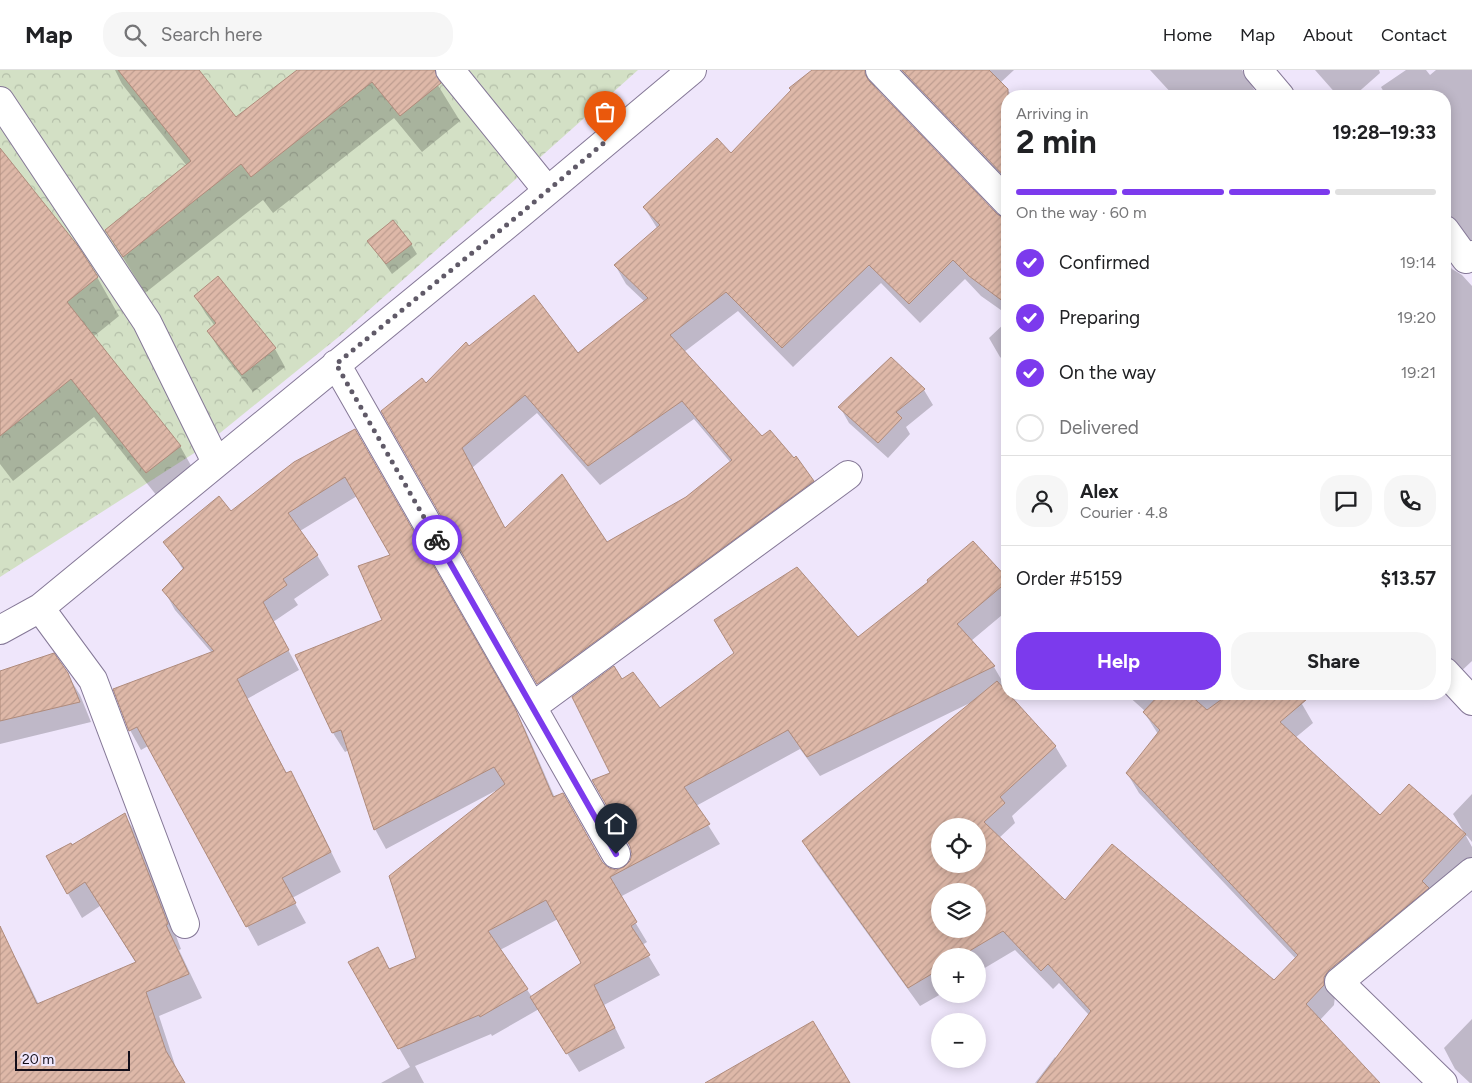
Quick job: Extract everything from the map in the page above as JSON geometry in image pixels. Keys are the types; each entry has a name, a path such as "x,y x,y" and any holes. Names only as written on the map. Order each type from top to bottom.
{"street":[{"path":"450,70 548,190"},
{"path":"0,630 40,608 520,214 692,70"},
{"path":"880,70 1001,196"},
{"path":"1258,70 1275,90"},
{"path":"0,101 147,322 216,462"},
{"path":"1451,238 1466,259 1472,255"},
{"path":"336,364 616,854"},
{"path":"532,707 848,475"},
{"path":"40,608 93,680 185,924"},
{"path":"1451,678 1472,701"},
{"path":"1443,1083 1340,982 1472,872"}],"green space":[{"path":"0,70 638,70 341,335 199,450 0,577"}],"building":[{"path":"118,70 199,70 236,117 297,70 435,70 441,83 400,116 372,82 251,177 241,164 123,257 105,230 191,161"},
{"path":"812,70 865,70 869,81 1001,217 1001,300 969,276 953,260 909,304 869,265 782,348 726,292 670,335 762,436 770,430 794,458 796,456 814,481 537,684 381,411 422,378 426,383 466,342 469,346 534,295 578,353 648,298 614,265 660,225 643,207 717,138 731,153 791,90 789,88","holes":["525,395 588,466 682,401 732,460 686,497 607,542 562,474 505,528 462,448"]},
{"path":"902,70 989,70 1008,89 1001,90 1001,173"},
{"path":"0,148 78,246 98,277 67,302 181,446 146,473 71,379 0,436"},
{"path":"393,220 412,244 386,264 367,241"},
{"path":"218,276 276,348 242,375 207,331 216,323 194,296"},
{"path":"891,357 925,389 896,412 902,418 878,443 838,407"},
{"path":"355,429 515,708 553,797 563,793 602,862 609,868 616,870 624,867 630,861 632,854 630,846 592,780 610,773 572,697 614,666 622,679 633,672 660,708 734,653 714,620 797,567 858,637 928,582 927,580 973,541 1001,571 1001,587 957,624 995,666 807,757 788,730 684,787 710,824 610,877 637,922 631,926 650,955 594,985 615,1028 566,1054 530,997 581,963 546,900 488,931 528,989 480,1017 479,1015 398,1049 348,962 378,947 389,969 416,958 389,876 505,784 494,767 374,830 341,730 332,733 295,655 382,620 358,566 390,555 345,477 288,513 318,555 283,579 287,585 263,602 289,650 237,679 286,773 291,771 331,852 282,878 296,903 246,927 137,727 129,731 113,689 214,651 162,590 184,568 163,542 219,496 231,511 294,462"},
{"path":"54,653 68,673 80,702 0,721 0,671"},
{"path":"997,681 1001,685 1001,700 1014,700 1056,746 1000,797 1005,803 986,820 986,818 931,818 931,873 986,873 986,824 1065,900 1112,844 1274,980 1298,955 1126,773 1160,730 1143,712 1154,700 1196,700 1207,710 1221,700 1306,700 1280,722 1380,815 1409,784 1466,834 1422,881 1429,888 1329,970 1324,977 1324,985 1306,1004 1380,1083 1037,1083 1091,1011 1048,964 1041,971 1003,931 974,948 931,948 931,974 908,988 802,841"},
{"path":"125,813 168,924 166,925 189,974 146,992 166,1051 185,1083 0,1083 0,926 37,1004 136,962 85,882 67,894 46,856 71,843 72,845"},
{"path":"813,1021 850,1083 705,1083"}],"way so far":[{"path":"437,540 336,364 605,142"}],"route":[{"path":"437,540 616,854"}]}
